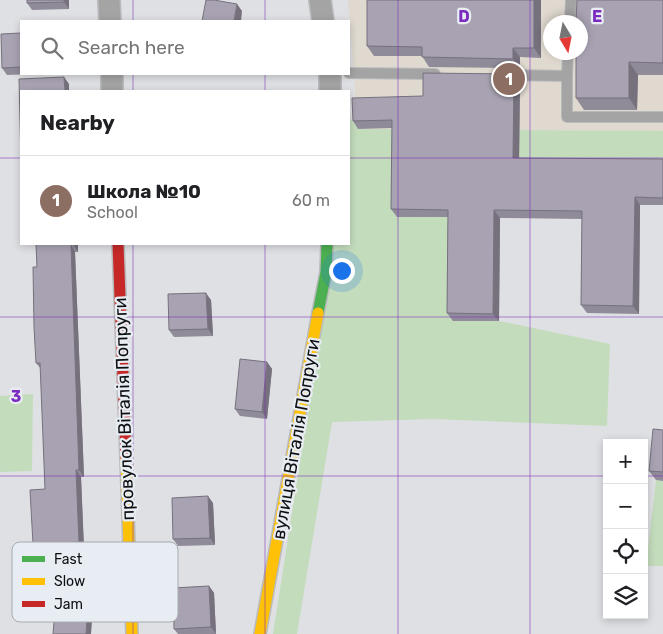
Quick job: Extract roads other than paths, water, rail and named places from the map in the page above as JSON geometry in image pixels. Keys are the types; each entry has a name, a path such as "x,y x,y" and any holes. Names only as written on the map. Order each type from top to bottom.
{"street":[{"path":"109,0 110,20"},
{"path":"320,0 323,20"},
{"path":"112,75 112,90"},
{"path":"330,75 330,90"},
{"name":"провулок Віталія Попруги","path":"118,245 129,542"},
{"name":"вулиця Віталія Попруги","path":"260,634 326,272 327,245"}],"lane":[{"path":"570,0 570,15"},
{"path":"568,60 567,117 663,117"},
{"path":"350,73 448,75"},
{"path":"488,75 567,76"}],"place":[{"name":"Школа №10","path":"509,79"}]}
